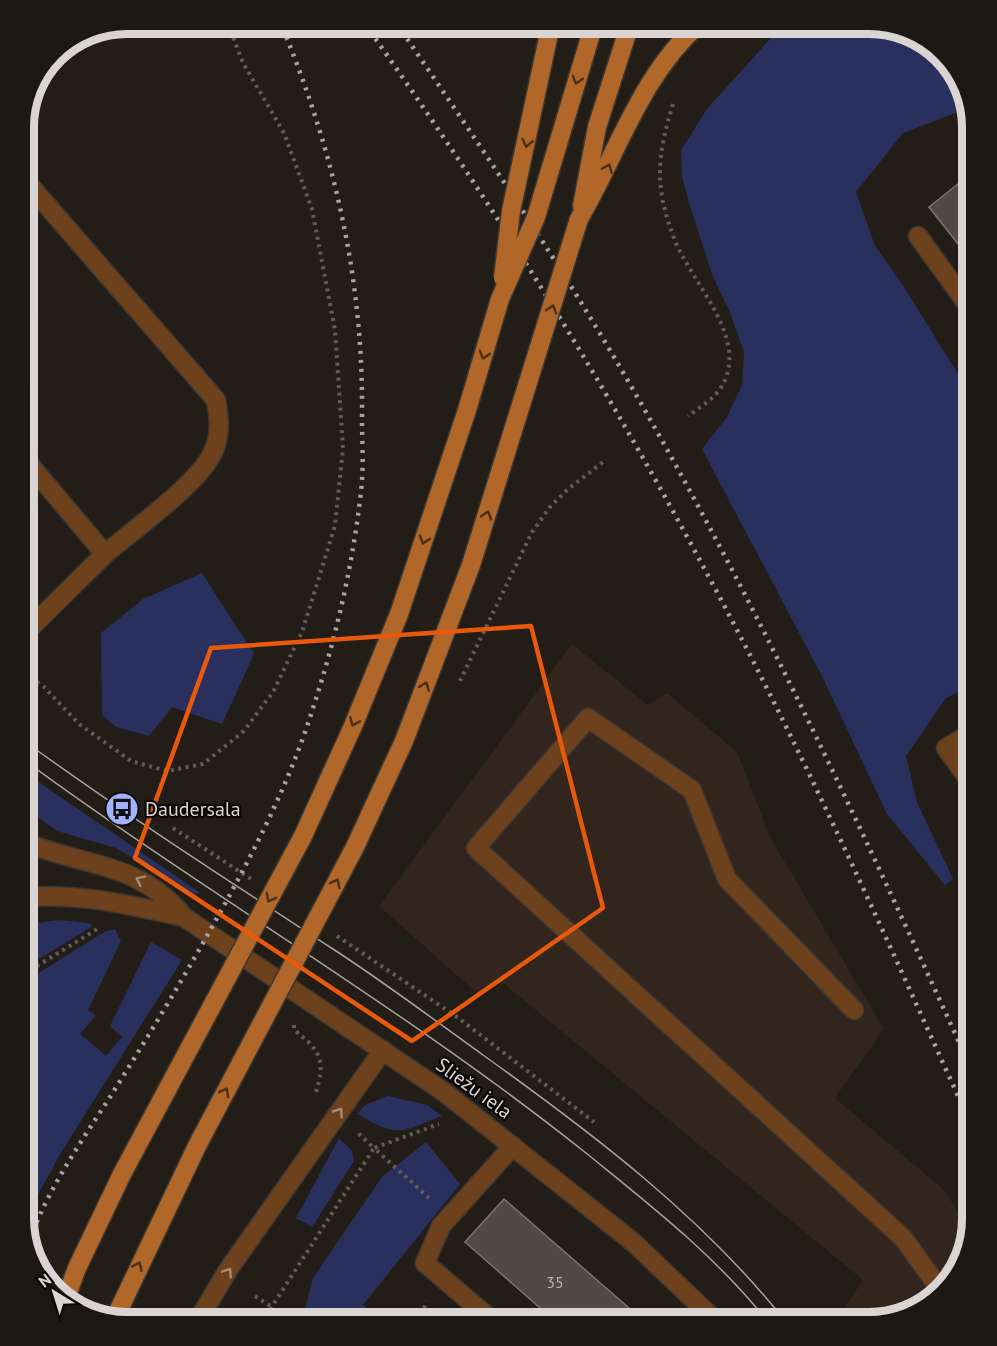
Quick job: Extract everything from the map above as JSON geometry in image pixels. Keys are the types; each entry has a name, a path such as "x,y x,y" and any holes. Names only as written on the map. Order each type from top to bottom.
{"main road":[{"path":"500,299 511,211 549,35"},
{"path":"80,1262 122,1174 303,836 353,726 399,614 467,410 500,299 536,217 591,35"},
{"path":"118,1311 198,1144 355,847 404,741 471,565 579,219 597,127 626,35"},
{"path":"579,219 603,179 636,109 661,68 690,35"}],"street":[{"path":"35,192 216,400 220,423 214,450 202,469 105,554 35,623"},
{"path":"918,236 962,297"},
{"path":"35,471 105,554"},
{"path":"854,1010 727,879 692,790 588,718 476,848 903,1238 936,1283"},
{"path":"962,739 946,748 962,769"},
{"name":"Sliežu iela","path":"35,846 120,870 152,885 169,899 184,917 383,1050 513,1146 633,1242 706,1312"},
{"name":"Sliežu iela","path":"35,896 53,895 108,900 184,917"},
{"path":"203,1312 228,1270 383,1050"},
{"path":"482,1312 425,1263 441,1226 513,1146"}],"path":[{"path":"35,681 43,686 79,724 131,761 167,771 203,764 244,731 273,692 302,632 335,526 343,448 335,330 312,209 284,133 243,63 232,35"},
{"path":"675,96 661,143 658,169 662,198 674,239 724,330 729,356 727,374 719,390 688,416"},
{"path":"457,688 532,532 550,507 567,490 603,462"},
{"path":"173,828 260,886"},
{"path":"35,967 107,922"},
{"path":"337,944 344,929"},
{"path":"330,932 457,1017 594,1122"},
{"path":"288,1017 294,1022 294,1030 312,1044 320,1055 322,1068 316,1104 375,1148 450,1217"},
{"path":"269,1312 375,1148"},
{"path":"255,1296 272,1307"}],"highlighted area":[{"path":"531,626 603,908 412,1041 135,858 211,648"}],"shaded area":[{"path":"780,35 876,35 900,39 926,54 947,76 953,86 961,111 903,133 856,192 875,246 902,284 962,380 962,690 946,698 906,756 917,802 953,879 945,885 887,814 823,678 702,449 727,417 742,385 744,352 729,310 713,277 689,203 682,176 681,150 707,109 771,38"},
{"path":"202,573 254,654 222,724 172,707 149,736 116,727 102,715 101,633 143,599"},
{"path":"572,644 648,705 667,693 737,752 770,837 884,1029 835,1098 944,1190 962,1218 959,1243 947,1270 931,1288 911,1302 882,1311 842,1312 863,1280 502,982 479,995 379,906"},
{"path":"35,780 199,892 196,895 116,848 57,831 40,819 35,812"},
{"path":"59,920 88,923 93,926 35,961 35,923"},
{"path":"115,929 121,941 88,1010 96,1015 80,1034 106,1056 122,1037 110,1026 151,942 182,960 62,1151 35,1200 35,975 106,931"},
{"path":"388,1096 427,1105 442,1116 407,1129 391,1130 357,1114 365,1105"},
{"path":"339,1138 352,1151 354,1161 312,1227 296,1218"},
{"path":"426,1142 460,1184 363,1305 372,1312 304,1312 313,1278 382,1177"}],"building":[{"path":"962,181 962,249 929,207"},
{"path":"504,1199 634,1312 545,1312 465,1242"}],"tram line":[{"path":"35,749 139,821 371,974 565,1115 644,1178 682,1212 719,1247 778,1312"},
{"path":"35,768 164,858 378,1001 518,1101 586,1153 682,1232 727,1275 760,1312"}],"railway":[{"path":"35,1225 56,1184 185,975 261,836 290,772 313,708 329,655 348,573 358,518 362,473 358,317 342,217 330,168 300,72 285,35"},
{"path":"373,35 500,223 585,359 666,498 776,706 876,916 962,1105"},
{"path":"405,35 550,252 682,476 812,729 962,1049"}],"place":[{"name":"Daudersala","path":"122,809"}]}
